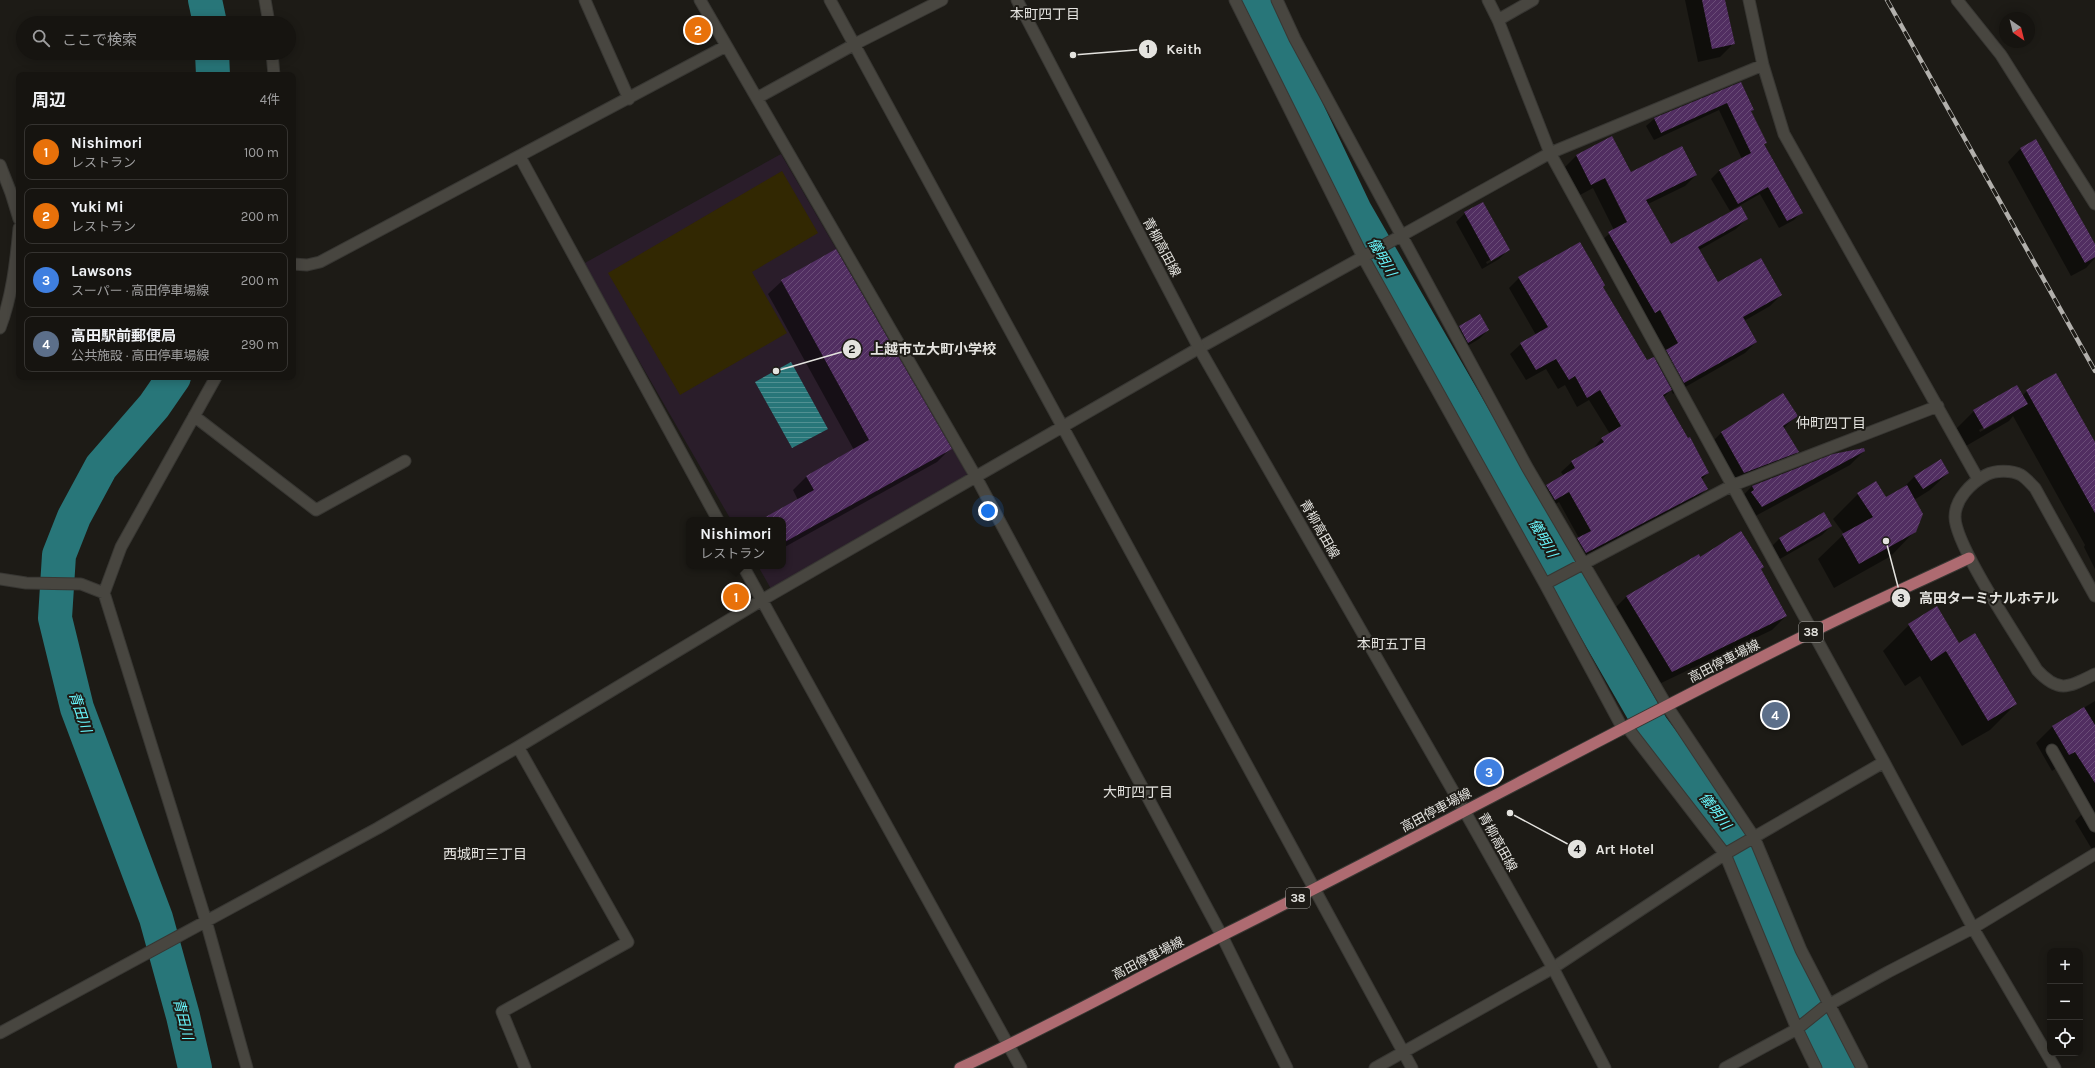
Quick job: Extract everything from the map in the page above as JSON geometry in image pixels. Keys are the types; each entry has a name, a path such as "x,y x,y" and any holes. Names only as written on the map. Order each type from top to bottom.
{"main road":[{"name":"高田停車場線","path":"960,1068 1008,1046 1314,890 1464,810 1811,632 1969,558"}],"street":[{"path":"265,0 268,16"},
{"path":"585,0 629,99"},
{"path":"700,0 976,477 1222,936 1287,1068"},
{"path":"830,0 1412,1068"},
{"path":"757,98 855,44 942,0"},
{"name":"青柳高田線","path":"1017,0 1199,348 1464,810 1553,968 1605,1068"},
{"path":"1235,0 1363,257 1549,582 1628,726 1725,854 1796,1029 1816,1068"},
{"path":"1277,0 1295,39 1396,238 1582,564 1667,706 1754,837 1826,1007 1862,1068"},
{"path":"1488,0 1498,20 1550,153 1811,632 1884,762 1972,928 2055,1068"},
{"path":"1498,20 1534,0"},
{"path":"1749,0 1763,65 1784,134 1978,479"},
{"path":"1957,0 2001,54 2095,204"},
{"path":"296,264 307,265 320,262 392,222 520,157 726,46"},
{"path":"273,60 274,72"},
{"path":"0,1033 142,954 378,828 518,747 762,600 1063,428 1199,348 1550,153 1763,65"},
{"path":"520,157 716,517"},
{"path":"0,165 16,209"},
{"path":"0,328 6,312 16,257"},
{"path":"214,380 121,547 104,593 206,920 247,1068"},
{"path":"1549,582 1731,486 1938,406"},
{"path":"194,416 316,510 405,461"},
{"path":"2095,596 2035,488 2021,475 2006,471 1989,473 1978,479 1961,496 1955,517 1969,558 2037,670 2048,681 2060,686 2071,686 2095,674"},
{"path":"745,569 1021,1068"},
{"path":"0,579 26,583 81,584 104,593"},
{"path":"518,747 628,942 502,1012 525,1068"},
{"path":"2052,750 2095,826"},
{"path":"1376,1068 1553,968 1725,854 1884,762"},
{"path":"1724,1068 1796,1029 1826,1007 1888,972 1972,928 2095,854"}],"shaded area":[{"path":"781,154 970,479 775,596 760,569 786,569 786,517 729,517 583,264"},
{"path":"782,171 818,233 752,272 787,333 680,395 608,273"}],"water":[{"path":"791,362 828,429 792,448 755,382"}],"building":[{"path":"1702,0 1725,0 1735,44 1712,49"},
{"path":"1741,82 1754,110 1751,111 1767,143 1764,144 1803,213 1787,221 1768,187 1738,204 1719,170 1751,153 1727,103 1661,133 1654,118"},
{"path":"1612,136 1631,172 1682,146 1697,175 1646,200 1671,244 1741,206 1748,219 1698,247 1718,282 1761,258 1782,295 1743,317 1757,342 1684,383 1666,350 1678,343 1660,310 1655,313 1608,232 1627,222 1605,178 1591,185 1576,155"},
{"path":"2036,139 2095,244 2095,257 2085,263 2020,148"},
{"path":"1483,202 1510,250 1491,261 1464,212"},
{"path":"1580,242 1605,285 1603,287 1647,360 1654,357 1672,390 1663,395 1688,438 1690,437 1709,473 1701,477 1708,489 1586,553 1577,538 1591,531 1569,492 1555,500 1546,485 1575,468 1571,461 1604,442 1601,438 1621,426 1600,390 1587,398 1575,376 1569,380 1556,359 1536,370 1520,343 1548,327 1518,277"},
{"path":"836,249 952,449 786,541 786,517 765,517 814,490 806,476 869,440 781,280"},
{"path":"1480,314 1489,330 1468,343 1459,326"},
{"path":"2056,373 2095,442 2095,513 2026,390"},
{"path":"2017,385 2028,404 1984,429 1973,410"},
{"path":"1783,393 1798,416 1783,426 1799,452 1744,473 1721,432"},
{"path":"1864,448 1865,451 1762,507 1751,492 1754,490 1752,486 1833,454"},
{"path":"1941,459 1949,473 1923,489 1914,476"},
{"path":"1876,481 1886,497 1907,485 1923,514 1916,532 1859,564 1842,534 1873,517 1857,493"},
{"path":"1824,512 1832,526 1787,552 1779,538"},
{"path":"1741,531 1764,567 1761,569 1787,616 1672,672 1626,596 1699,554 1700,557"},
{"path":"1937,606 1959,643 1975,633 2017,704 1988,721 1946,651 1931,661 1908,624"},
{"path":"2084,707 2095,725 2095,783 2075,752 2069,755 2052,726"}],"waterway":[{"name":"青田川","path":"205,0 208,16"},
{"name":"儀明川","path":"1255,0 1355,211 1652,727 1752,861 1825,1041 1840,1068"},
{"name":"青田川","path":"212,60 213,72"},
{"name":"青田川","path":"172,380 154,406 101,467 74,517 59,555 55,618 77,708 156,918 183,1016 195,1068"}],"railway":[{"path":"1887,0 2095,371"}],"place":[{"name":"Yuki Mi","path":"698,30"},
{"name":"Keith","path":"1073,55"},
{"name":"上越市立大町小学校","path":"776,371"},
{"name":"高田ターミナルホテル","path":"1886,541"},
{"name":"Nishimori","path":"736,597"},
{"name":"高田駅前郵便局","path":"1775,715"},
{"name":"Lawsons","path":"1489,772"},
{"name":"Art Hotel","path":"1510,813"}],"district":[{"name":"本町四丁目","path":"1045,14"},
{"name":"仲町四丁目","path":"1831,423"},
{"name":"本町五丁目","path":"1392,644"},
{"name":"大町四丁目","path":"1138,792"},
{"name":"西城町三丁目","path":"485,854"}]}
